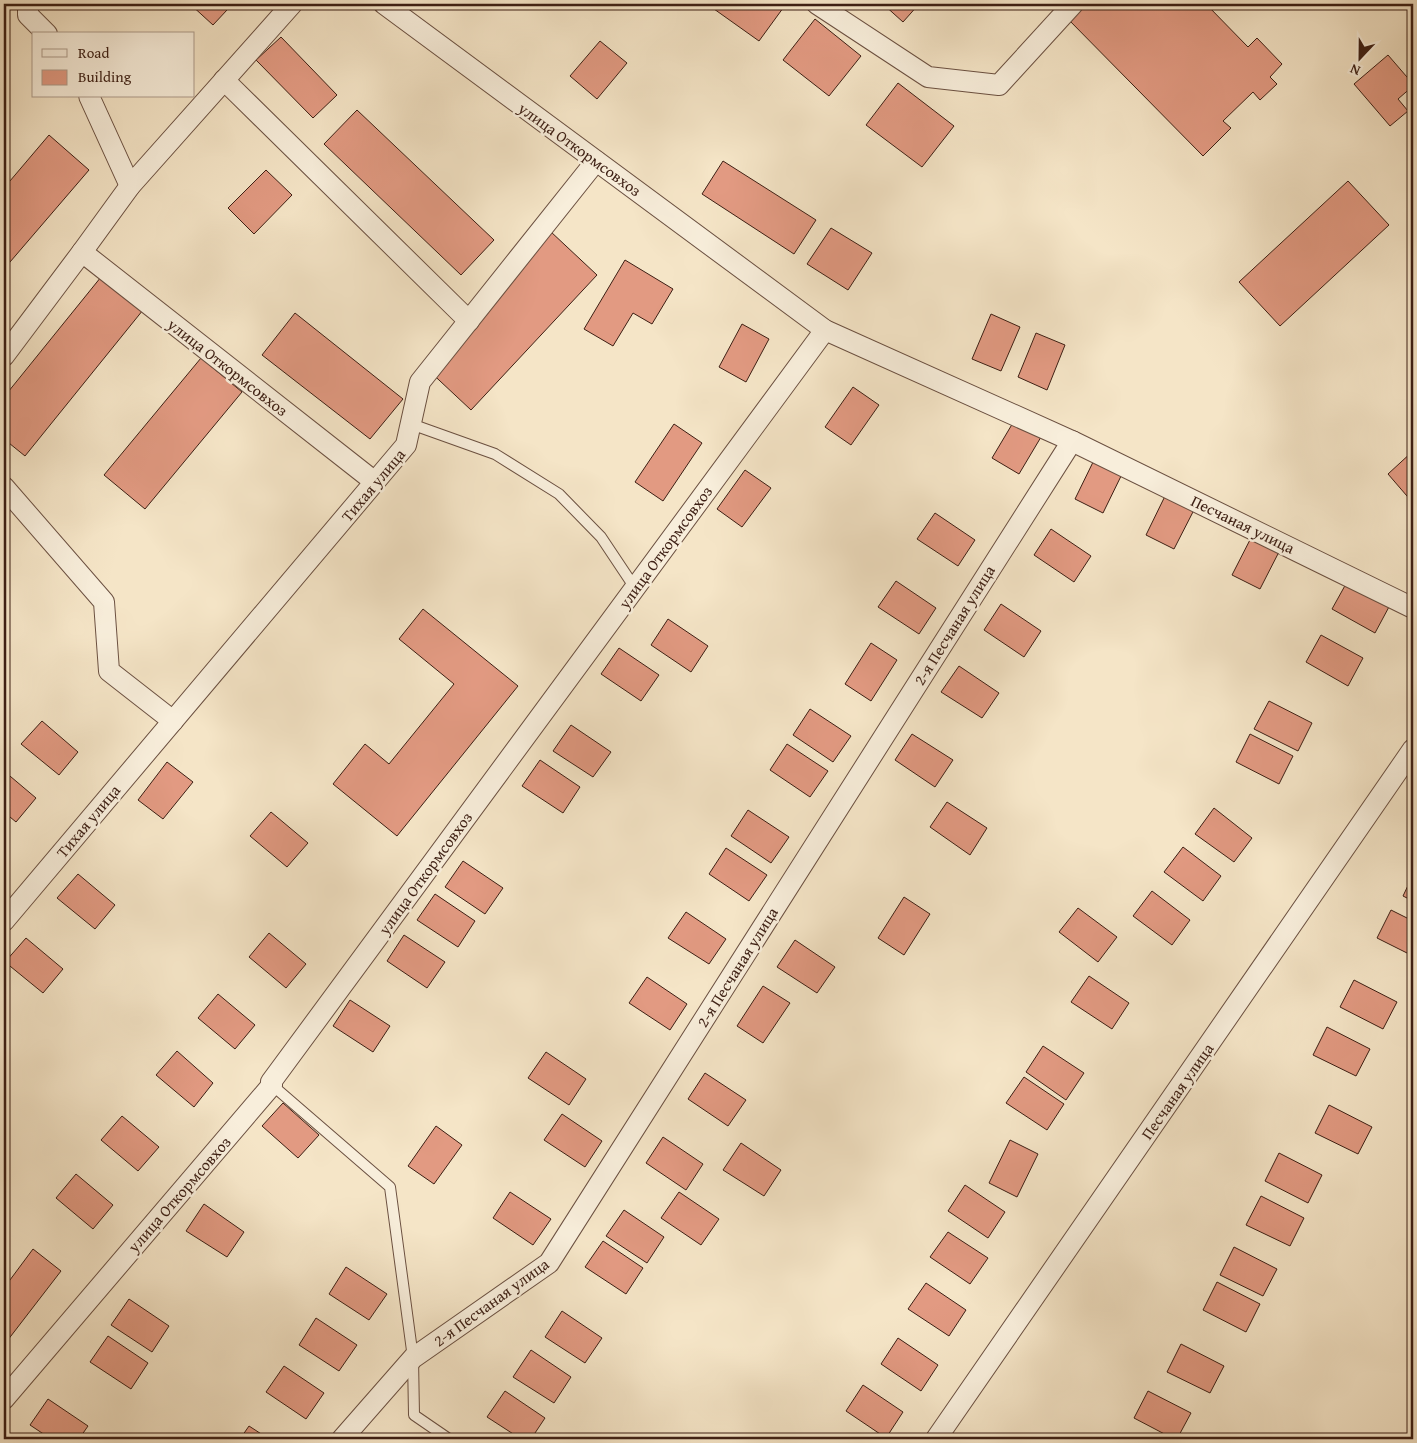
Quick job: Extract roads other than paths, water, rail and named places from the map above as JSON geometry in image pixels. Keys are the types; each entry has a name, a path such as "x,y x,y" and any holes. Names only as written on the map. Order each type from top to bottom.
{"street":[{"path":"28,4 28,15 45,32"},
{"path":"4,356 130,186 292,4"},
{"name":"улица Откормсовхоз","path":"384,4 825,330 1072,441"},
{"path":"817,4 928,77 999,85 1072,4"},
{"path":"224,80 468,321"},
{"path":"90,98 130,186"},
{"name":"Тихая улица","path":"4,921 406,446 420,382 596,161"},
{"name":"улица Откормсовхоз","path":"82,252 375,482"},
{"name":"улица Откормсовхоз","path":"4,1399 272,1085 271,1082 825,330"},
{"name":"Песчаная улица","path":"1072,441 1413,608"},
{"name":"2-я Песчаная улица","path":"342,1439 413,1358 549,1263 1072,441"},
{"path":"4,487 104,602 109,671 173,721"},
{"name":"Песчаная улица","path":"941,1437 1413,749"}],"lane":[{"path":"411,424 495,454 560,494 601,537 635,588"},
{"path":"272,1085 390,1187 413,1358 414,1415 449,1439"}]}
